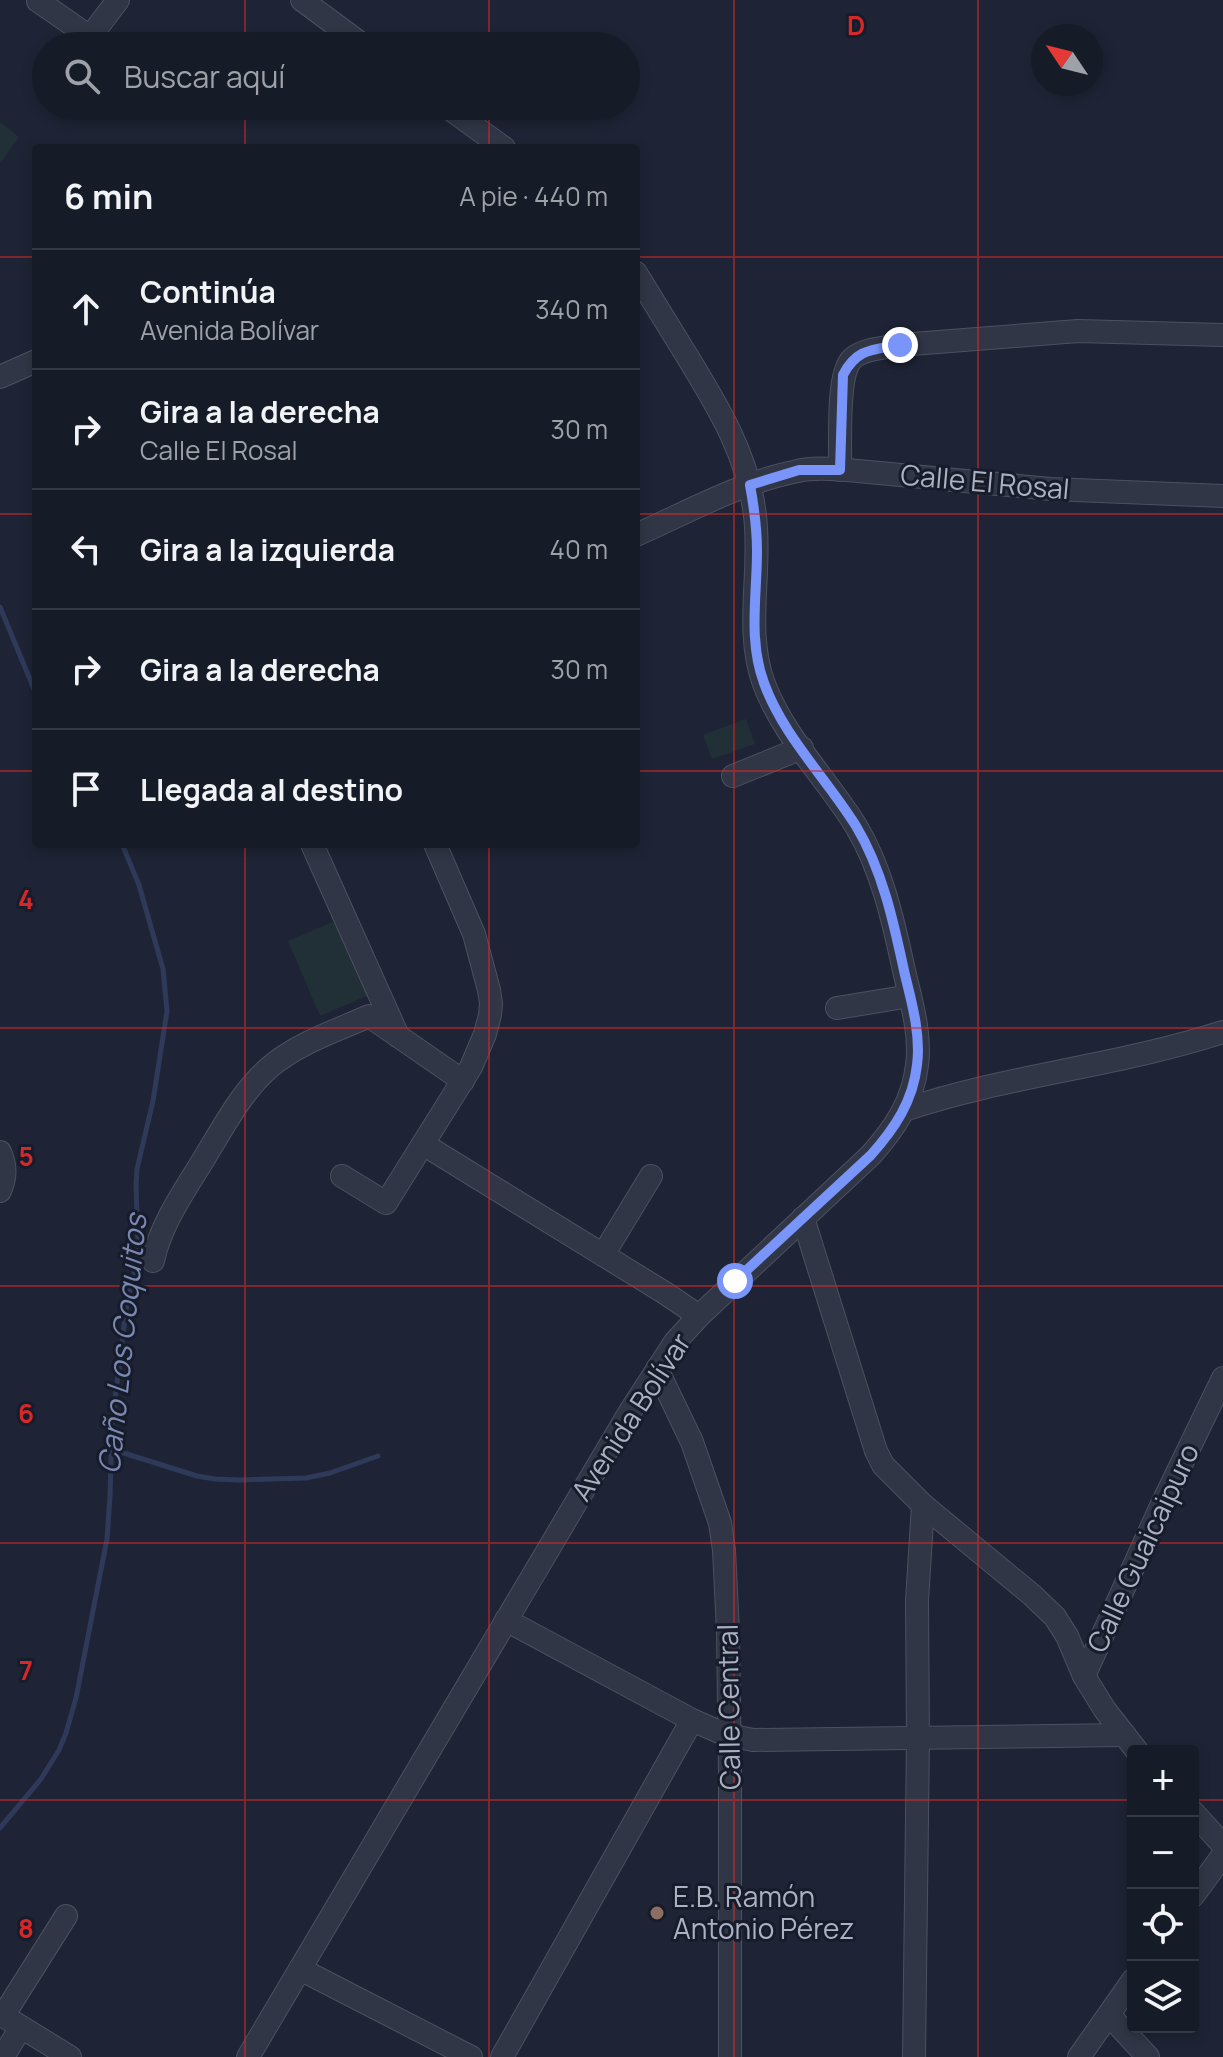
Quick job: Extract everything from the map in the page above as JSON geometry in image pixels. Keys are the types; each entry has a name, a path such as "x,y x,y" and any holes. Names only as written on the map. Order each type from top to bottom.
{"street":[{"path":"94,32 118,0"},
{"path":"302,0 345,32"},
{"path":"38,1 83,32"},
{"path":"461,120 488,144"},
{"name":"Avenida Bolívar","path":"248,2057 506,1620 675,1342 890,1134 909,1100 918,1062 910,996 892,916 869,850 774,706 764,683 753,631 757,541 755,516 750,485 740,455 702,381 640,284"},
{"path":"840,470 843,375 853,358 872,350 1056,332 1223,335"},
{"path":"0,377 32,363"},
{"name":"Calle El Rosal","path":"640,528 750,485 799,470 840,470 1051,489 1223,496"},
{"path":"733,776 802,748"},
{"path":"314,848 399,1037"},
{"path":"342,1176 386,1203 463,1081 485,1034 491,1003 485,971 474,934 437,848"},
{"path":"837,1008 910,996"},
{"path":"153,1261 157,1243 175,1205 245,1094 271,1066 291,1051 369,1016 463,1081"},
{"path":"904,1110 955,1095 1183,1045 1223,1032"},
{"path":"423,1144 699,1316"},
{"path":"0,1152 5,1168 0,1191"},
{"path":"603,1255 651,1176"},
{"path":"803,1218 883,1465 923,1505 1055,1617 1084,1676 1131,1743"},
{"name":"Calle Central","path":"657,1369 692,1442 723,1537 729,1736 730,2057"},
{"name":"Calle Guaicaipuro","path":"1084,1676 1223,1378"},
{"path":"914,2057 917,1601 923,1505"},
{"path":"506,1620 692,1720 729,1736 753,1740 918,1738 1131,1743"},
{"path":"502,2057 692,1720"},
{"path":"1198,1817 1223,1845"},
{"path":"1198,1889 1223,1855"},
{"path":"3,2057 8,2019 66,1916"},
{"path":"300,1969 471,2057"},
{"path":"1079,2057 1127,1989"},
{"path":"1109,2015 1148,2057"},
{"path":"8,2019 70,2057"}],"shaded area":[{"path":"0,122 19,137 0,163"},
{"path":"746,719 755,744 712,759 703,735"},
{"path":"337,920 369,995 320,1016 288,941"}],"waterway":[{"name":"Caño Los Coquitos","path":"0,607 32,684"},
{"name":"Caño Los Coquitos","path":"0,1828 41,1779 66,1733 76,1698 107,1539 112,1424 127,1302 138,1245 137,1169 153,1101 167,1011 163,969 139,885 124,848"},
{"path":"111,1449 197,1476 239,1480 306,1478 378,1456"}],"place":[{"name":"E.B. Ramón Antonio Pérez","path":"657,1913"}],"route":[{"path":"735,1281 890,1134 909,1100 918,1062 911,1003 892,916 869,850 774,706 756,655 753,631 757,553 750,485 799,470 840,470 843,375 858,355 900,345"}]}
